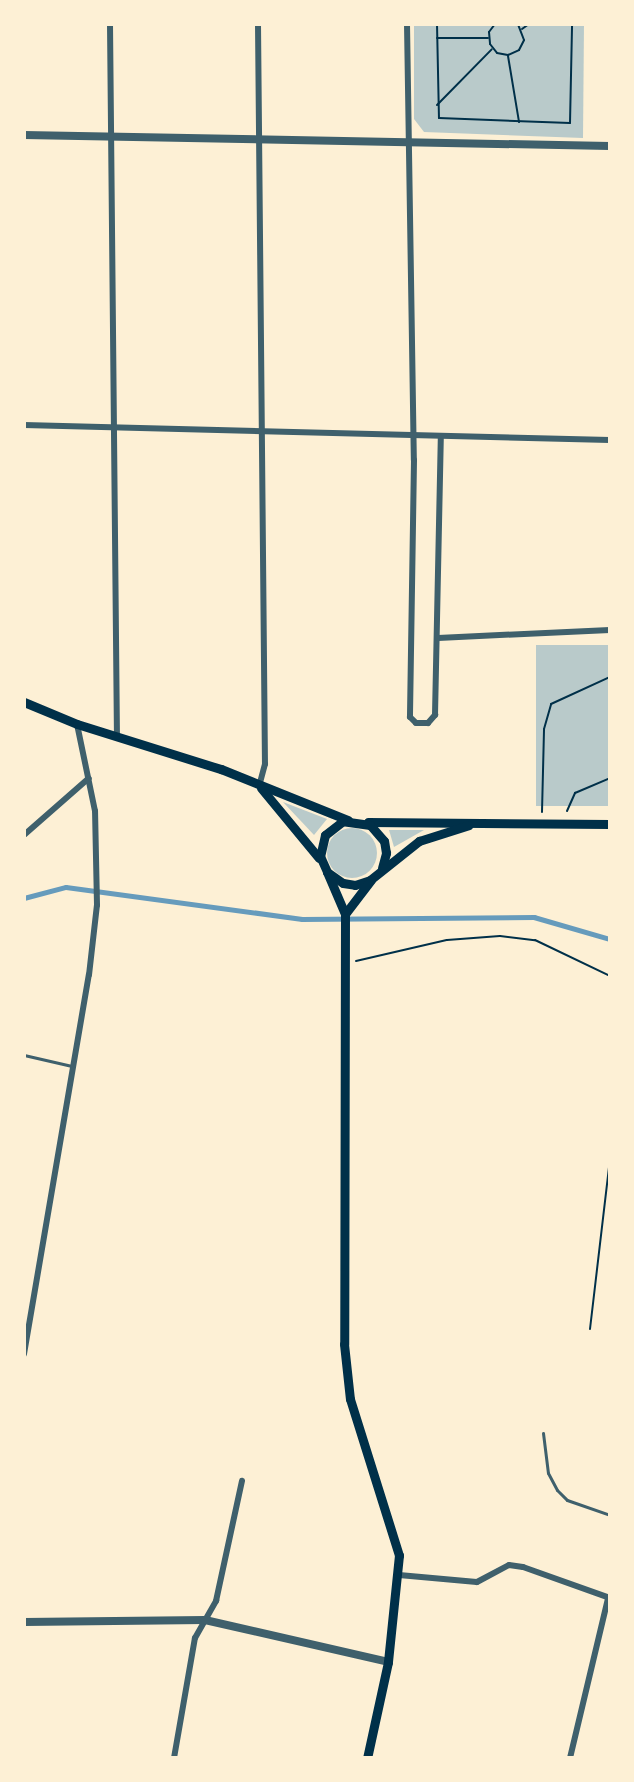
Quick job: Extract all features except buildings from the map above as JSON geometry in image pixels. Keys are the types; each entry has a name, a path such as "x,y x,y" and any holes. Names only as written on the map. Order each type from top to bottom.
{"main road":[{"path":"24,702 77,724 221,770 348,820 469,825 610,824"},
{"path":"259,786 285,813 321,861 345,914 344,1344 350,1399 395,1536 399,1575 388,1662 366,1758"},
{"path":"321,861 321,846 328,831 348,820"},
{"path":"365,822 384,841 386,853 382,868"},
{"path":"345,914 382,868 418,842 469,825"},
{"path":"327,872 351,885 374,877"}],"street":[{"path":"110,24 117,736"},
{"path":"258,24 259,431 265,764 259,786"},
{"path":"407,24 412,437 410,717 416,723 428,723 435,715 441,437"},
{"path":"24,135 610,146"},
{"path":"24,425 412,437 610,440"},
{"path":"438,638 610,630"},
{"path":"24,1354 74,1066 97,905 98,833 77,724"},
{"path":"24,834 88,778"},
{"path":"174,1758 195,1638 216,1601 242,1481"},
{"path":"399,1575 477,1582 509,1565 523,1567 609,1598 570,1758"},
{"path":"24,1622 205,1620 388,1662"}],"lane":[{"path":"24,1054 74,1066"},
{"path":"543,1433 548,1473 557,1490 567,1500 610,1515"}],"path":[{"path":"436,24 437,113 444,119 570,123 572,24"},
{"path":"508,55 522,46 522,29 518,24"},
{"path":"522,29 529,24"},
{"path":"492,25 488,38 493,49 508,55"},
{"path":"437,38 488,38"},
{"path":"437,105 493,49"},
{"path":"508,55 519,122"},
{"path":"541,824 544,729 551,704 610,677"},
{"path":"560,824 575,793 610,778"},
{"path":"344,963 447,940 500,936 535,940 610,975"},
{"path":"590,1329 610,1160"}],"shaded area":[{"path":"414,24 584,24 583,138 424,132 414,119"},
{"path":"536,645 610,645 610,806 536,806"},
{"path":"283,802 327,819 314,835"},
{"path":"352,828 361,830 372,839 377,853 375,862 366,873 352,878 343,876 332,867 327,853 329,844 338,833"},
{"path":"389,830 424,830 394,847"}],"waterway":[{"path":"24,898 66,887 302,919 534,917 610,939"}]}
